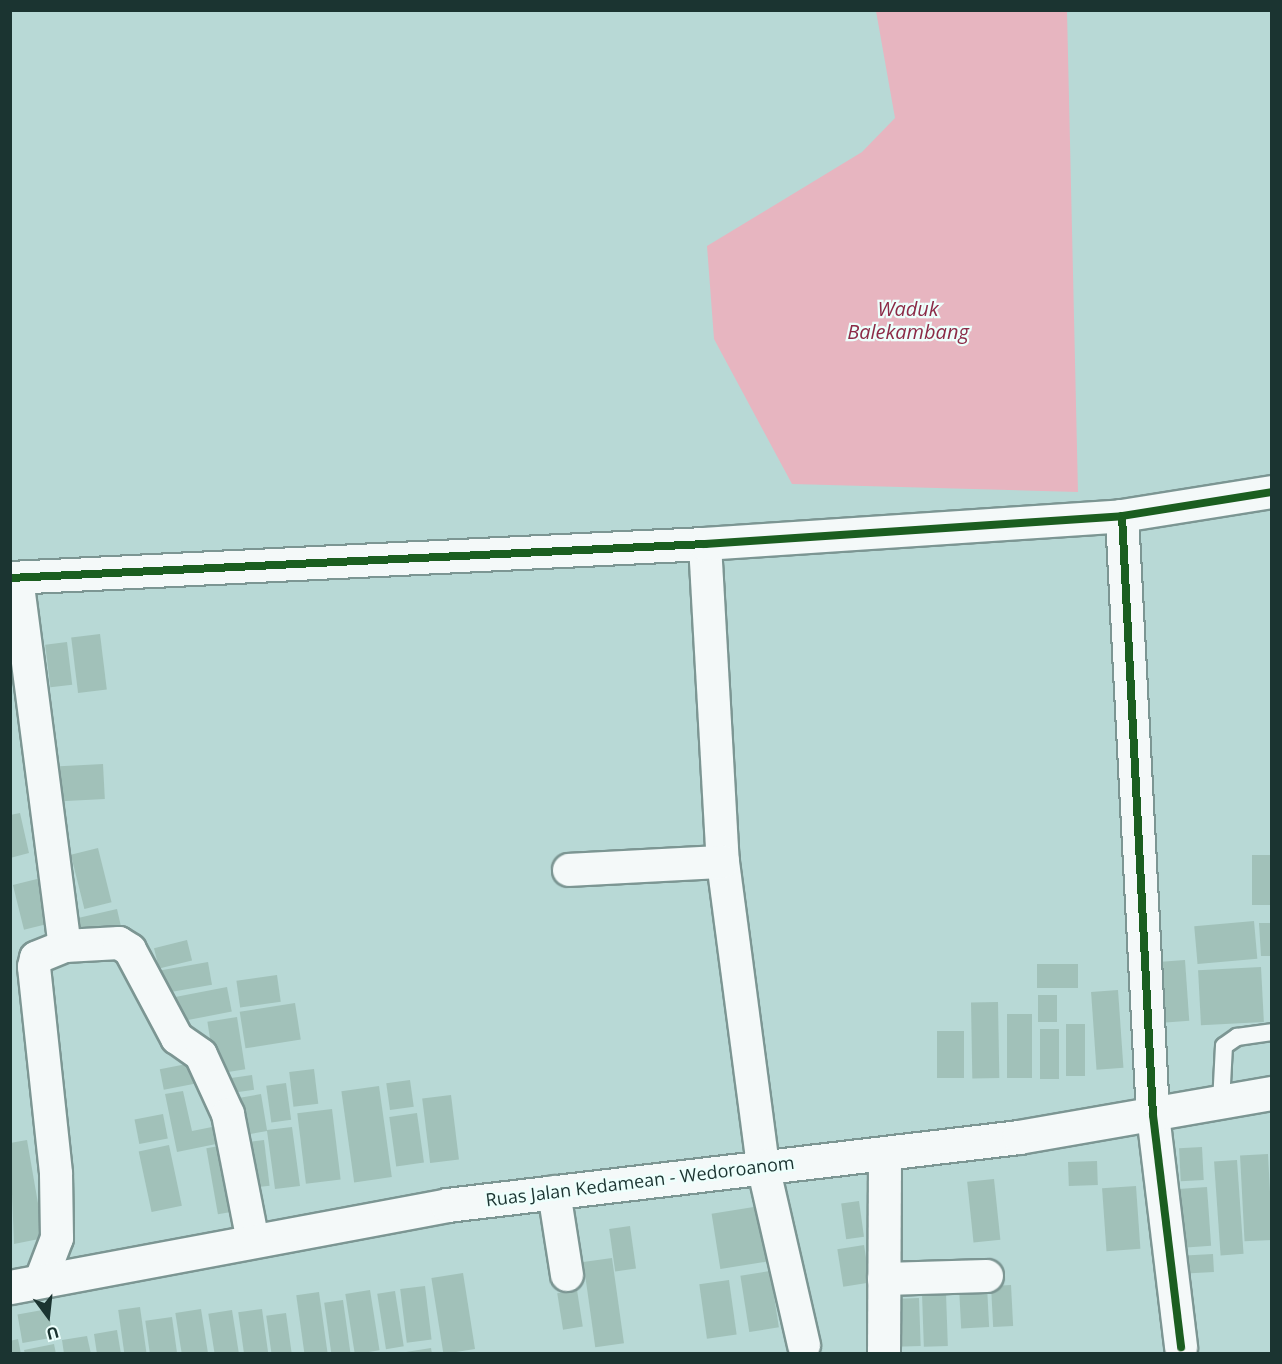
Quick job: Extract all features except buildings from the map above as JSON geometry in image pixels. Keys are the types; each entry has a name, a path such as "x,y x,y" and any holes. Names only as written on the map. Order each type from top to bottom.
{"main road":[{"name":"Ruas Jalan Kedamean - Wedoroanom","path":"26,1283 447,1204 885,1153 1153,1115 1272,1093"}],"street":[{"path":"65,946 14,578 705,544 1122,516 1272,492"},
{"path":"1122,516 1153,1115 1181,1347"},
{"path":"705,544 723,862 763,1166 804,1345"},
{"path":"569,870 723,862"},
{"path":"26,1283 57,1238 56,1174 34,967 36,958 65,946 119,943 130,950 177,1038 201,1055 228,1114 253,1241"},
{"path":"884,1353 885,1153"},
{"path":"554,1192 567,1275"},
{"path":"884,1279 987,1276"}],"lane":[{"path":"1221,1103 1224,1046 1238,1036 1272,1032"}],"water":[{"name":"Waduk Balekambang","path":"876,11 1067,11 1078,492 792,484 714,339 707,246 862,152 895,118"}],"cycle path":[{"path":"10,578 705,544 1122,516 1272,492"},
{"path":"1122,516 1153,1115 1181,1347"}]}
